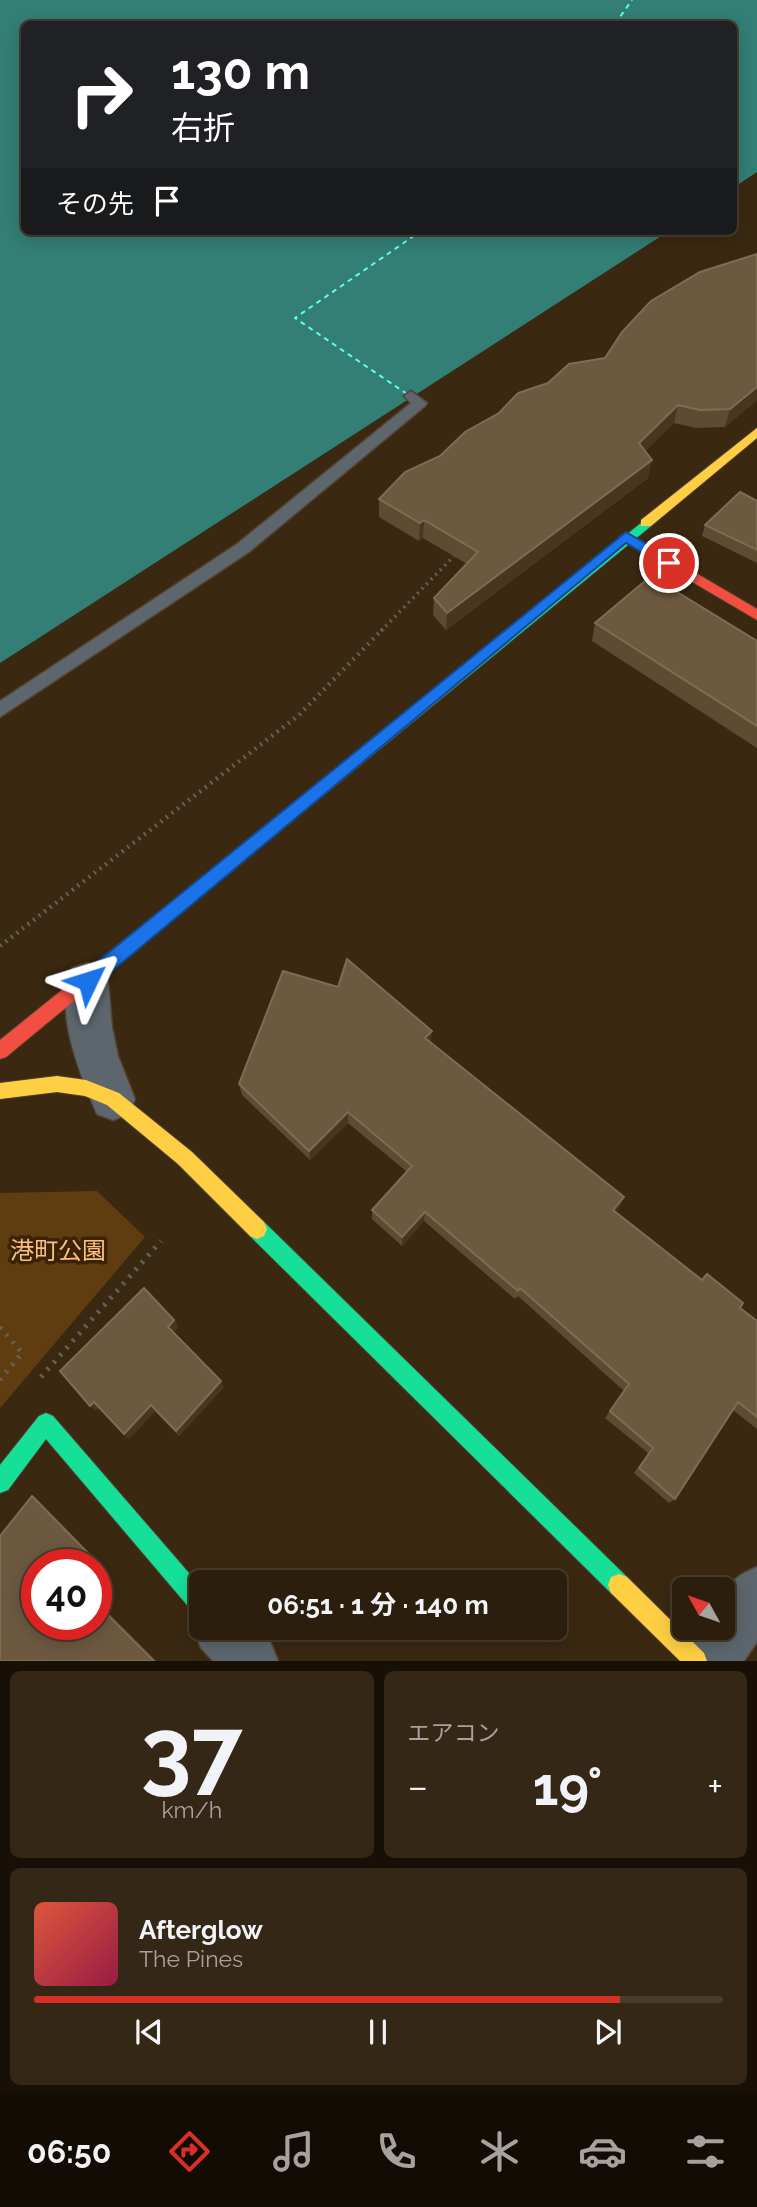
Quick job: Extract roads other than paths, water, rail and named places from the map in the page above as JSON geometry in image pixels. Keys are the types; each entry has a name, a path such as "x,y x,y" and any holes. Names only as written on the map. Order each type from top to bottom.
{"street":[{"path":"0,1051 757,432"},
{"path":"626,537 757,615"},
{"path":"88,981 88,1021 97,1066 113,1099"},
{"path":"0,1091 22,1085 67,1084 113,1099 185,1158 696,1661"},
{"path":"0,1482 46,1423 189,1590"},
{"path":"711,1661 757,1594"},
{"path":"232,1640 250,1661"}],"lane":[{"path":"0,710 243,548 420,403 411,396"}],"water":[{"path":"0,0 757,0 757,172 737,185 737,21 21,21 21,235 663,235 0,663"}],"park label":[{"name":"港町公園","path":"58,1250"}]}
